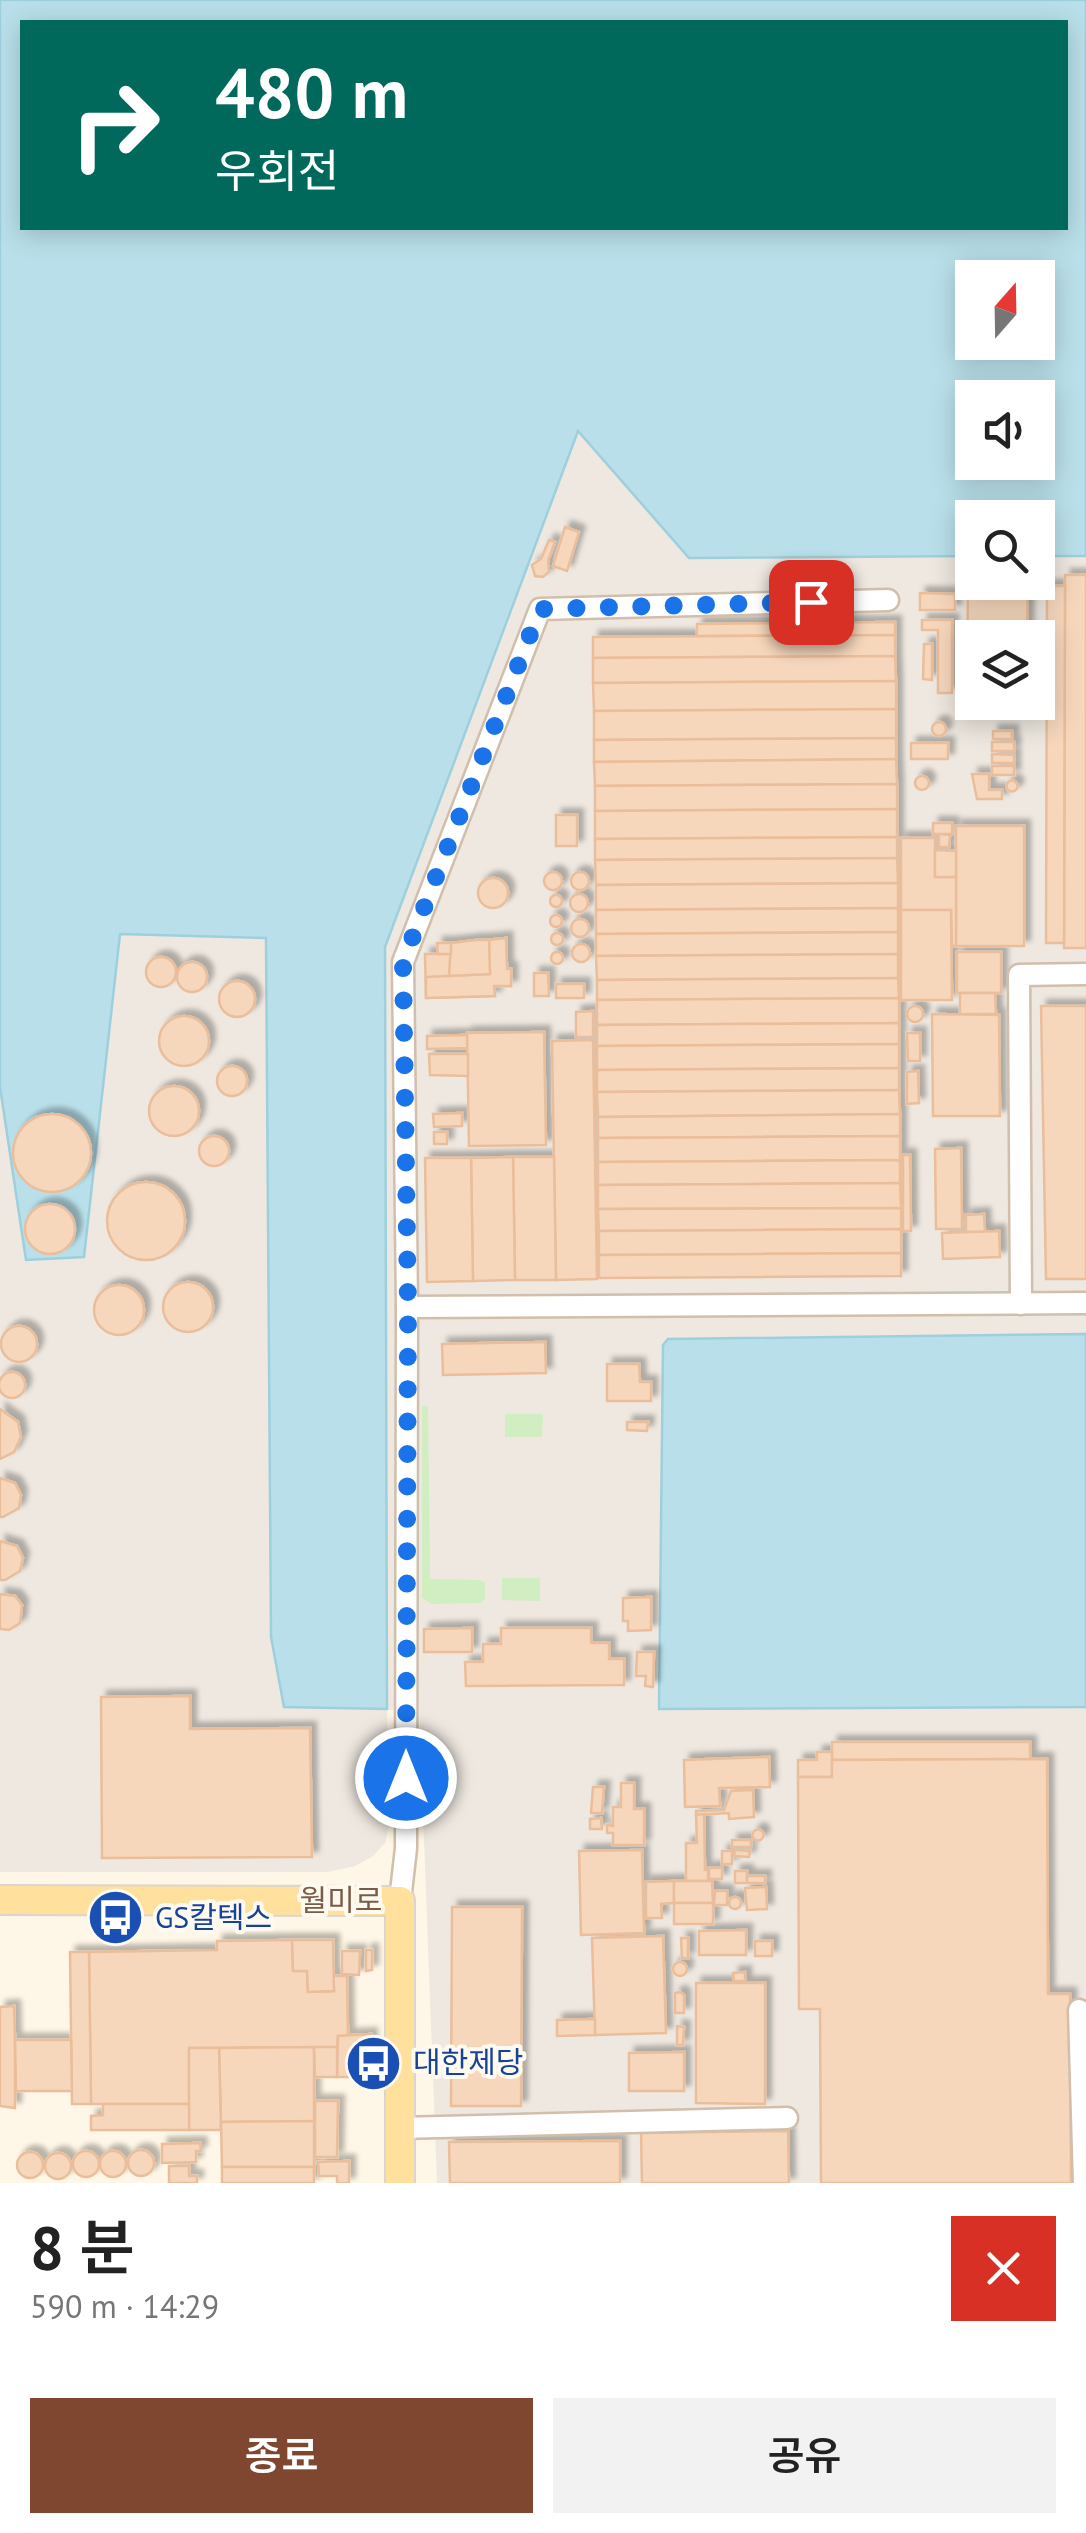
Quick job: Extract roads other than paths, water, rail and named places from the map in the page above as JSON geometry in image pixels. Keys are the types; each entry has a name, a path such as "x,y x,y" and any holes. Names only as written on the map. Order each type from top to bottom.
{"main road":[{"name":"월미로","path":"0,1900 400,1901 400,2183"}],"street":[{"path":"400,1901 406,1848 408,1308 403,962 540,609 888,600"},
{"path":"1022,1304 1019,976 1086,974"},
{"path":"408,1308 1086,1304"},
{"path":"1079,2010 1084,2183"},
{"path":"400,2128 787,2118"}],"water":[{"path":"0,0 1086,0 1086,556 1055,556 1055,500 955,500 955,556 689,558 578,431 385,947 387,1709 284,1707 271,1637 266,938 120,934 84,1257 26,1260 0,1087"},
{"path":"1086,1334 1086,1707 659,1709 663,1345 668,1339"}],"place":[{"name":"GS칼텍스","path":"116,1918"},
{"name":"대한제당","path":"374,2063"}]}
